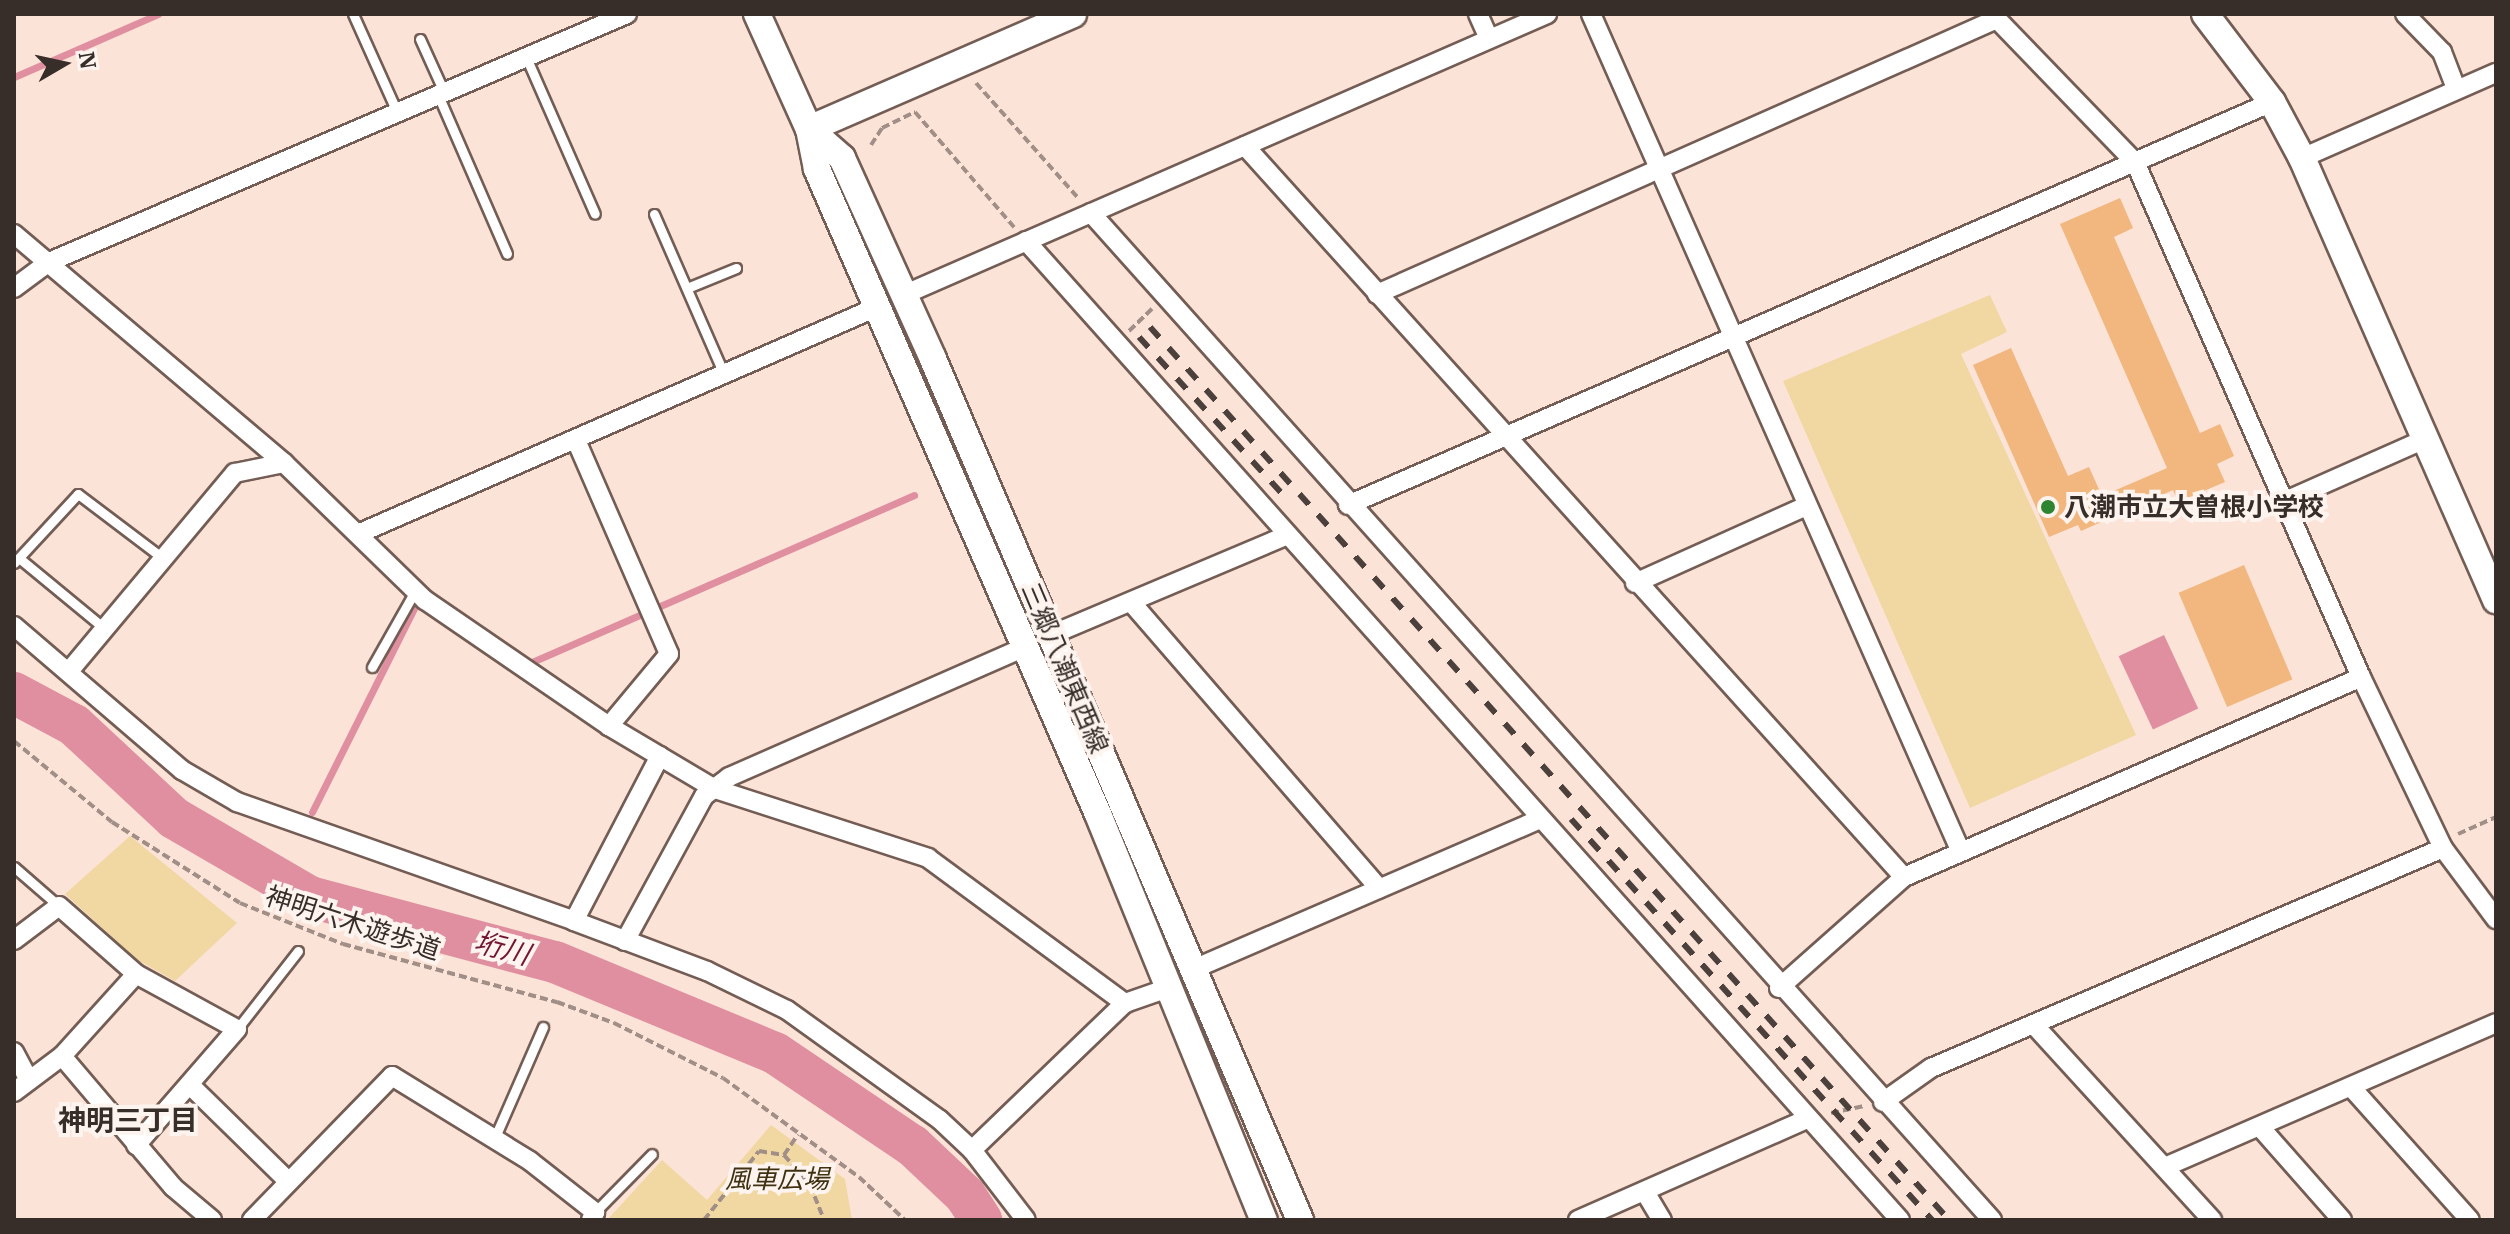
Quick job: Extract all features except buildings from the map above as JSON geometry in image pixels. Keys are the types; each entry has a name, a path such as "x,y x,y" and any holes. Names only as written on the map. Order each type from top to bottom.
{"street":[{"path":"14,288 49,262 627,14"},
{"name":"三郷八潮東西線","path":"757,14 809,129 817,169 1171,987 1264,1220"},
{"path":"809,129 1073,14"},
{"path":"1478,14 1489,39"},
{"path":"901,296 1547,14"},
{"path":"1591,14 1960,850"},
{"path":"2205,14 2272,102 2302,158 2423,440 2493,585"},
{"path":"2405,14 2442,52 2456,89"},
{"path":"1377,294 1995,16 2135,162 2361,677 2443,848 2496,919"},
{"path":"2302,158 2496,73"},
{"path":"1348,505 2272,102"},
{"name":"三郷八潮東西線","path":"809,129 842,158 1196,968 1300,1220"},
{"path":"1245,146 1635,583 1904,877"},
{"path":"1091,213 1779,988 1992,1220"},
{"path":"14,234 284,463 360,533 415,591 609,726 715,789 928,858 1125,1003"},
{"path":"1026,241 1900,1220"},
{"path":"360,533 877,307"},
{"path":"576,440 669,654 609,726"},
{"path":"2283,502 2423,440"},
{"path":"70,670 235,473 284,463"},
{"path":"1635,583 1806,506"},
{"path":"1051,635 1288,535"},
{"path":"1131,602 1379,888"},
{"path":"14,626 70,670 182,770 237,802 707,971 787,1010 940,1120 972,1150 1026,1220"},
{"path":"625,941 704,796 729,777 1025,647"},
{"path":"1779,988 1904,877 2361,677"},
{"path":"574,921 660,756"},
{"path":"1196,968 1540,819"},
{"path":"1883,1102 1931,1068 2035,1026 2443,848"},
{"path":"14,940 59,906 136,974 237,1029 192,1087 136,1145"},
{"path":"14,1092 62,1056 136,974"},
{"path":"972,1150 1125,1003 1171,987"},
{"path":"2165,1167 2496,1023"},
{"path":"2035,1026 2212,1220"},
{"path":"14,1052 29,1080"},
{"path":"62,1056 173,1187 212,1220"},
{"path":"252,1220 392,1076 495,1137 593,1216"},
{"path":"192,1087 288,1181"},
{"path":"2351,1087 2470,1220"},
{"path":"1578,1220 1807,1119"},
{"path":"2260,1127 2342,1220"},
{"path":"1645,1192 1662,1220"}],"lane":[{"path":"353,14 397,112"},
{"path":"420,39 507,254"},
{"path":"526,57 595,214"},
{"path":"654,214 724,374"},
{"path":"687,288 736,268"},
{"path":"105,629 16,561 78,494 164,559"},
{"path":"372,667 415,591"},
{"path":"14,867 59,906"},
{"path":"237,1029 298,951"},
{"path":"495,1137 543,1027"},
{"path":"593,1216 652,1154"}],"path":[{"path":"966,73 1091,213"},
{"path":"871,145 882,128 915,112 1026,241"},
{"path":"1116,343 1165,297"},
{"name":"神明六木遊歩道","path":"14,741 112,822 240,903 343,944 557,1002 614,1023 723,1078 859,1177 905,1220"},
{"path":"2443,848 2456,835 2496,817"},
{"path":"1807,1119 1883,1102"},
{"path":"784,1155 799,1133"},
{"path":"704,1220 759,1151 784,1155 810,1185 824,1220"}],"green space":[{"path":"1990,295 2007,332 1961,354 2136,735 1970,808 1783,381"},
{"path":"130,836 237,923 175,981 136,959 65,894"},
{"name":"風車広場","path":"771,1125 845,1179 852,1220 607,1220 662,1160 707,1200"}],"shaded area":[{"path":"2164,635 2198,708 2153,730 2119,656"}],"waterway":[{"path":"14,77 158,14"},
{"path":"532,662 914,495"},
{"path":"312,812 414,608"},
{"name":"垳川","path":"14,693 74,725 174,818 310,897 555,962 775,1053 913,1146 965,1195 981,1220"}],"railway":[{"path":"1150,327 1949,1220"},
{"path":"1139,337 1287,499"},
{"path":"1571,819 1932,1220"}],"place":[{"name":"八潮市立大曽根小学校","path":"2048,507"}],"district":[{"name":"神明三丁目","path":"128,1120"}]}
